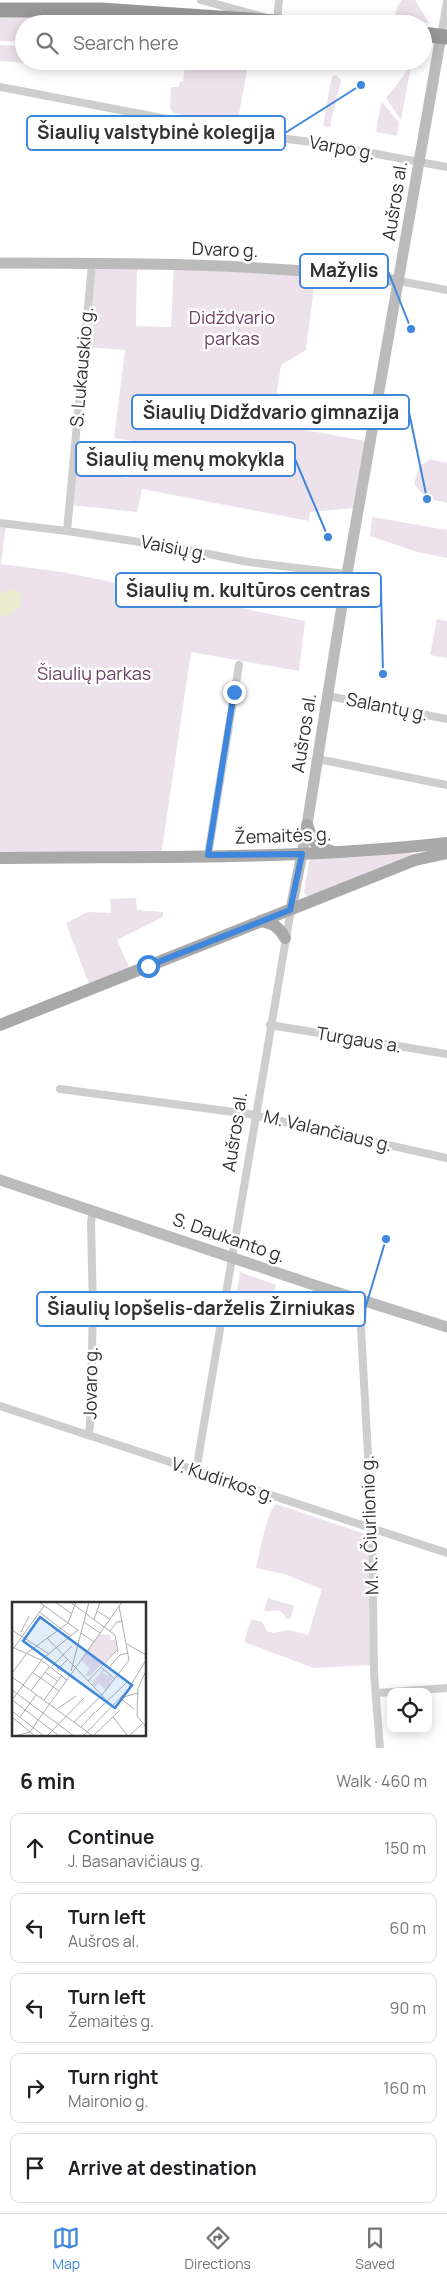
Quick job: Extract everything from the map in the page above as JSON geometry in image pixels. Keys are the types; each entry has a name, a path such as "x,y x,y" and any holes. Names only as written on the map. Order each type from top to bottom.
{"highway":[{"path":"0,10 101,10 174,15"}],"main road":[{"name":"Aušros al.","path":"290,910 307,826 347,574 419,162 444,37"},
{"name":"Dvaro g.","path":"0,263 264,269 355,275 399,281"},
{"path":"307,826 313,843 322,849 336,852"},
{"name":"Žemaitės g.","path":"0,858 302,854 397,849 447,843"},
{"path":"0,1025 415,860 447,853"},
{"path":"261,921 270,922 278,927 285,938"},
{"name":"S. Daukanto g.","path":"0,1180 447,1327"}],"street":[{"path":"201,0 217,6 260,15"},
{"path":"278,15 279,0"},
{"name":"Aušros al.","path":"444,37 447,2"},
{"name":"Varpo g.","path":"0,87 245,134 312,142 447,167"},
{"name":"S. Lukauskio g.","path":"67,531 92,264"},
{"name":"Dvaro g.","path":"399,281 447,290"},
{"name":"Vaisių g.","path":"0,523 179,548 248,562 347,574"},
{"path":"208,855 239,665"},
{"name":"Salantų g.","path":"328,696 447,719"},
{"path":"318,759 447,785"},
{"name":"Aušros al.","path":"196,1470 290,910"},
{"name":"Turgaus a.","path":"270,1025 447,1054"},
{"name":"M. Valančiaus g.","path":"60,1089 256,1115 447,1158"},
{"name":"Jovaro g.","path":"88,1435 92,1341 91,1222 93,1211"},
{"name":"M. K. Čiurlionio g.","path":"364,1301 361,1328 372,1528 376,1693 380,1748"},
{"name":"V. Kudirkos g.","path":"0,1406 447,1553"},
{"path":"376,1693 447,1688"}],"green space":[{"path":"402,0 415,0 424,15 395,15 397,7"},
{"path":"15,17 15,42 0,41 0,18"},
{"path":"0,45 15,46 15,62 0,61"},
{"path":"184,70 247,70 237,124 173,113 170,107 171,87 179,87 180,81 183,82"},
{"path":"408,70 410,70 401,120 386,98"},
{"path":"336,75 341,80 330,127 323,126 331,80"},
{"path":"381,103 384,104 399,123 397,136 376,132"},
{"name":"Didždvario parkas","path":"92,264 137,264 136,326 171,327 174,265 316,272 306,350 281,365 272,424 366,441 353,508 310,512 309,521 142,489 137,512 70,505 75,450 107,454 117,476 127,478 132,441 114,438 125,350 84,347"},
{"path":"430,459 447,463 447,503 426,498 414,484 419,467"},
{"path":"372,517 447,530 447,558 417,552 370,536"},
{"name":"Šiaulių parkas","path":"0,523 6,524 1,564 62,572 305,621 299,671 191,652 161,856 0,858"},
{"path":"437,619 447,621 447,658 430,655"},
{"path":"409,853 415,855 308,897 304,893 309,861 314,857"},
{"path":"136,898 137,910 163,912 163,917 117,940 129,967 89,984 66,923 88,912 111,913 110,899"},
{"path":"240,1272 276,1285 265,1320 234,1310"},
{"path":"276,1504 368,1535 370,1665 314,1668 244,1642 251,1619 262,1622 267,1631 273,1633 289,1630 308,1635 322,1589 284,1574 256,1568 267,1524"},
{"path":"268,1598 294,1606 291,1618 287,1619 282,1612 277,1610 264,1611"}],"shaded area":[{"path":"11,589 21,594 21,606 10,615 0,617 0,594"}],"place":[{"name":"Šiaulių valstybinė kolegija","path":"361,85"},
{"name":"Mažylis","path":"411,329"},
{"name":"Šiaulių Didždvario gimnazija","path":"427,499"},
{"name":"Šiaulių menų mokykla","path":"328,537"},
{"name":"Šiaulių m. kultūros centras","path":"383,674"},
{"name":"Šiaulių lopšelis-darželis Žirniukas","path":"386,1239"}],"route":[{"path":"148,966 290,910 302,854 208,855 234,692"}]}
